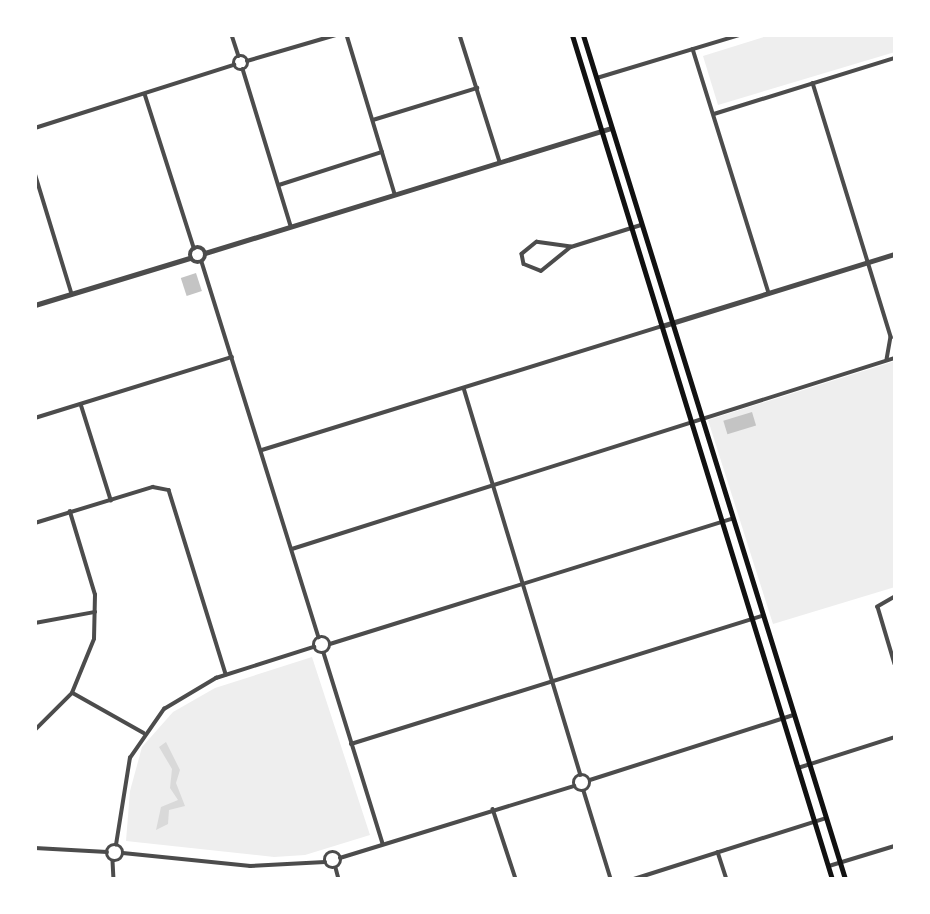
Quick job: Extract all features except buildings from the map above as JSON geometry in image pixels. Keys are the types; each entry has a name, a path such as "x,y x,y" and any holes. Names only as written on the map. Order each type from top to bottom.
{"main road":[{"path":"572,35 832,879"},
{"path":"583,35 845,879"},
{"path":"584,76 597,78"}],"street":[{"path":"232,35 239,57 247,61 336,35"},
{"path":"347,35 395,194"},
{"path":"460,35 500,162"},
{"path":"597,78 738,35"},
{"path":"693,49 769,293"},
{"path":"35,128 234,65 239,57"},
{"path":"714,114 895,58"},
{"path":"247,61 243,69 291,226"},
{"path":"234,65 243,69"},
{"path":"813,83 891,337 887,361"},
{"path":"373,120 477,88"},
{"path":"145,93 194,248 190,258"},
{"path":"194,248 205,253 611,128"},
{"path":"279,185 382,152"},
{"path":"35,173 72,294"},
{"path":"571,247 537,242 522,254 524,264 541,271 571,247 641,225"},
{"path":"35,848 107,852 116,845 125,774 144,733 181,695 226,674 314,647 319,638 202,262 205,253"},
{"path":"262,450 895,254"},
{"path":"35,306 190,258 202,262"},
{"path":"35,418 232,358"},
{"path":"292,549 692,425 702,419 895,358"},
{"path":"464,388 581,775 590,780"},
{"path":"81,404 111,500"},
{"path":"35,523 162,485 169,490 226,674"},
{"path":"35,730 72,693 89,659 95,612 90,575 70,512"},
{"path":"319,638 330,643 733,519"},
{"path":"895,597 878,607 895,664"},
{"path":"35,623 95,612"},
{"path":"351,744 763,616"},
{"path":"324,653 330,643"},
{"path":"314,647 324,653 383,844"},
{"path":"72,693 144,733"},
{"path":"611,879 584,791 590,780 794,715"},
{"path":"798,768 895,737"},
{"path":"339,879 336,868 341,858 574,786 581,775"},
{"path":"574,786 584,791"},
{"path":"493,809 516,879"},
{"path":"634,879 826,818"},
{"path":"116,845 123,853 250,866 325,862 336,868"},
{"path":"829,866 895,846"},
{"path":"107,852 113,861 114,879"},
{"path":"325,862 332,852 341,858"},
{"path":"718,852 727,879"},
{"path":"113,861 123,853"}],"shaded area":[{"path":"770,35 895,35 895,52 718,105 703,56"},
{"path":"895,361 895,587 773,624 708,420"},
{"path":"312,657 370,835 305,855 274,857 126,841 130,791 142,747 173,712 215,688"},
{"path":"166,742 180,770 176,783 185,806 169,810 168,824 156,830 161,807 178,800 170,788 172,769 159,747"}]}
